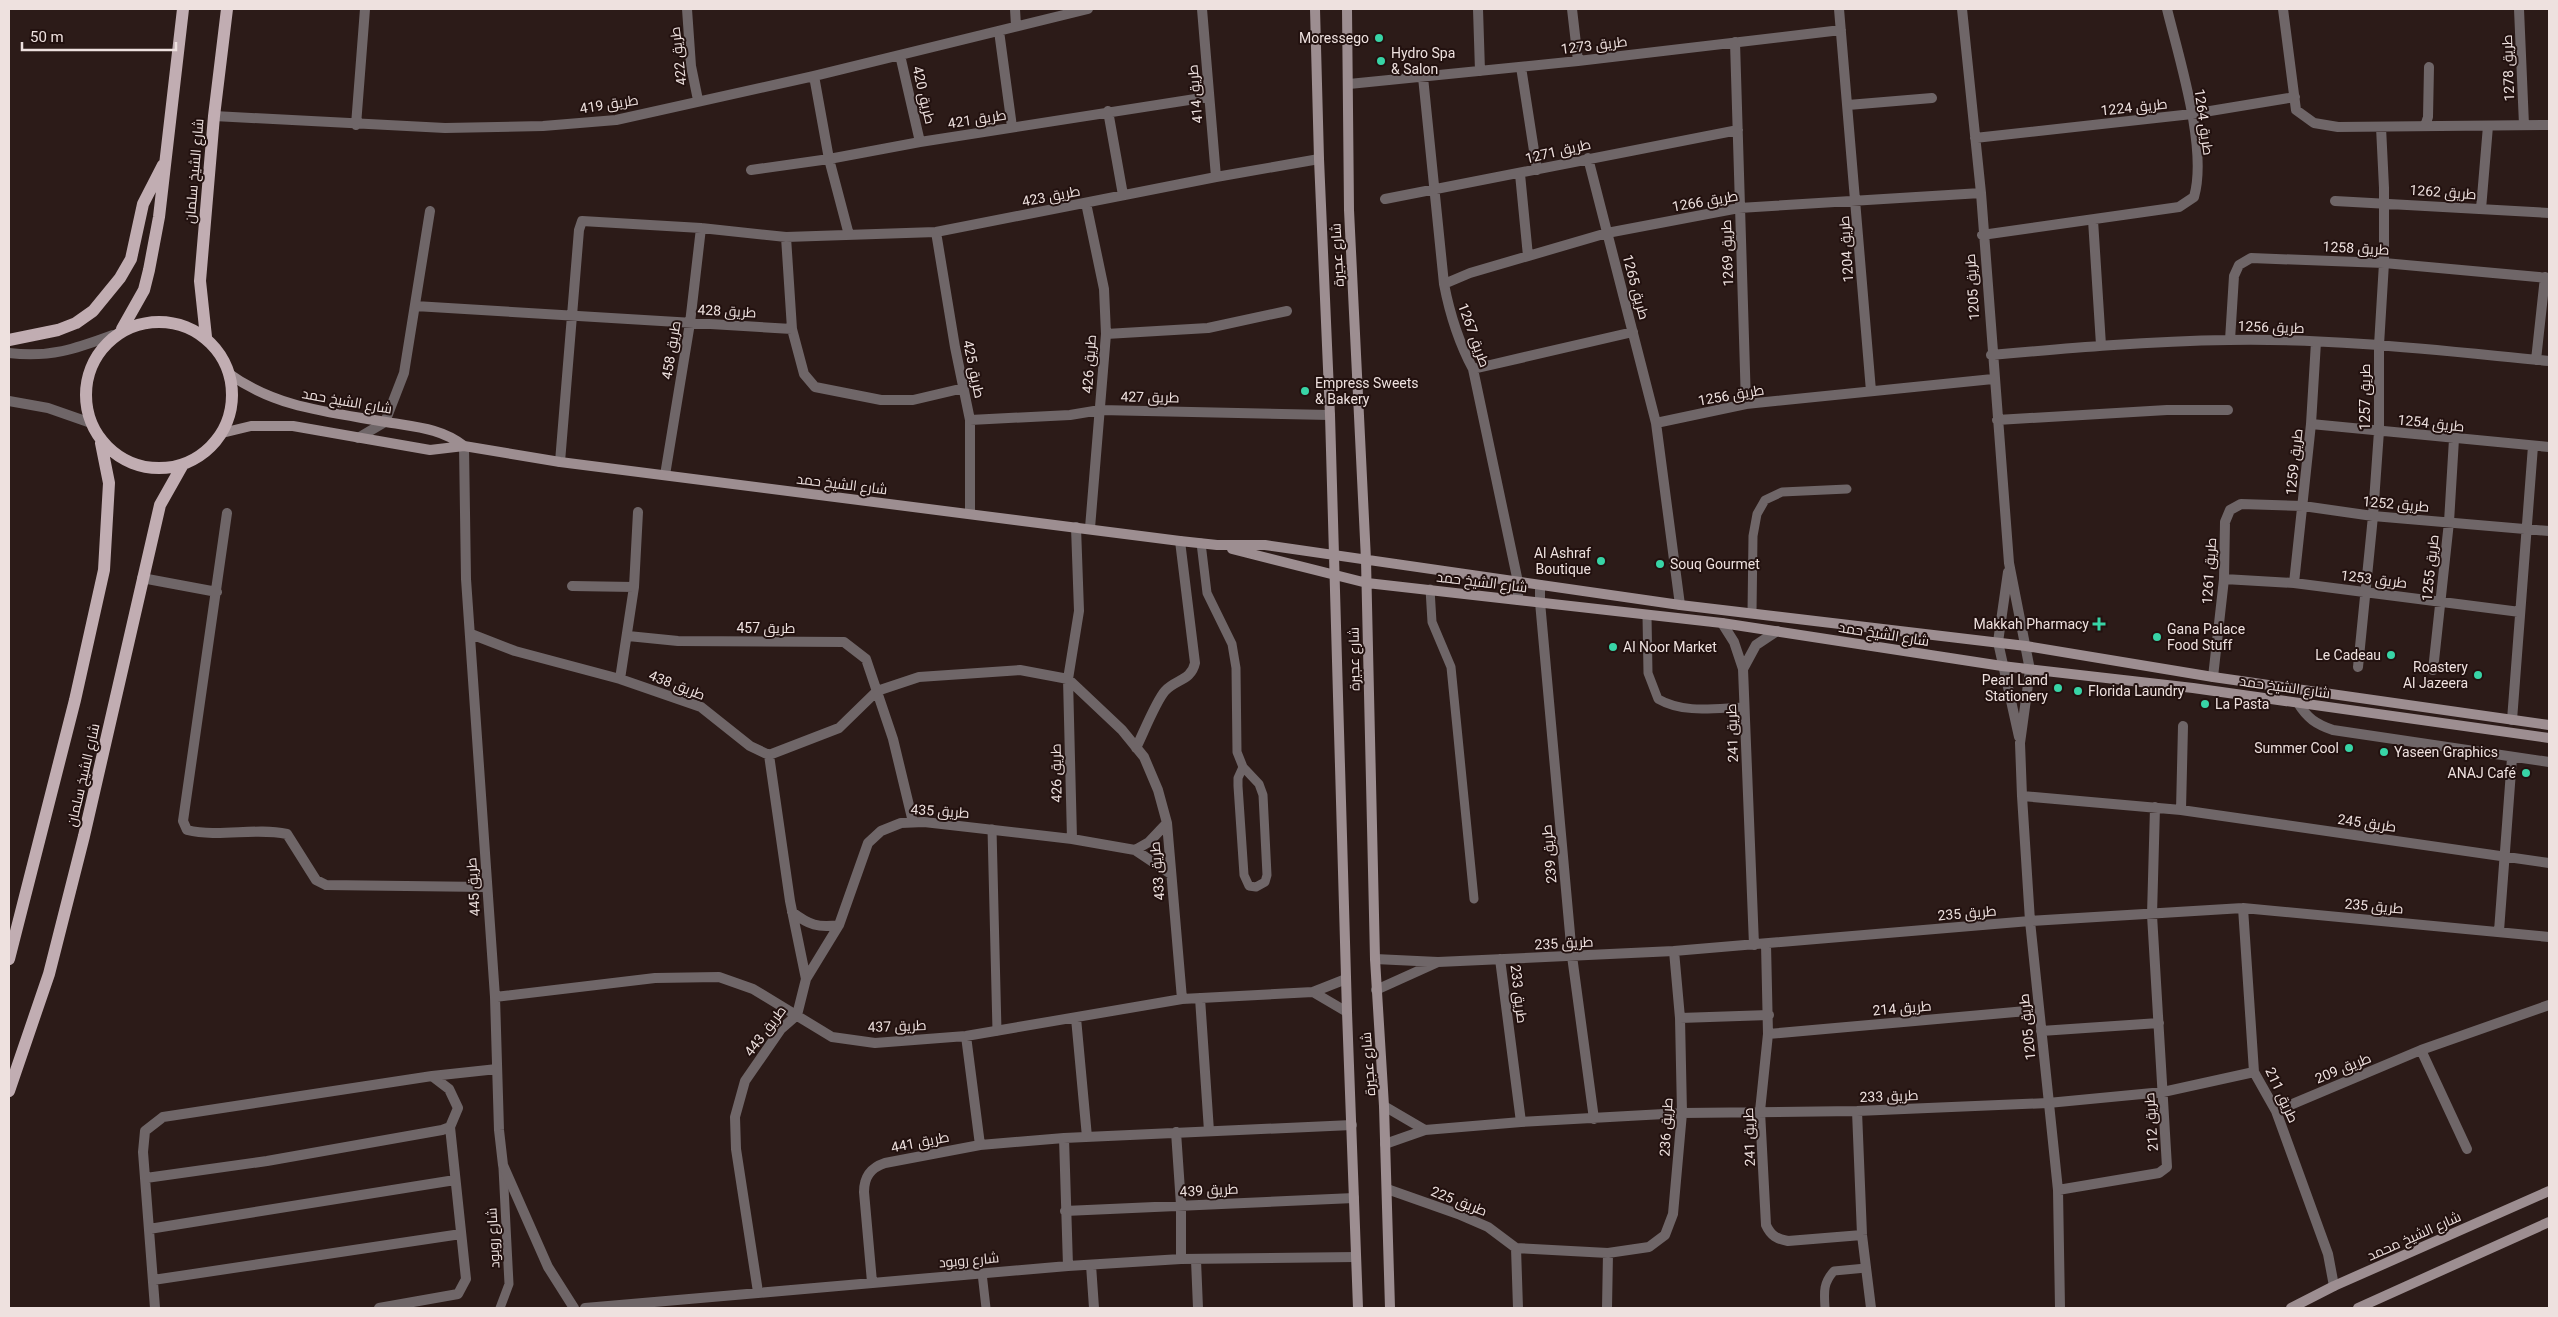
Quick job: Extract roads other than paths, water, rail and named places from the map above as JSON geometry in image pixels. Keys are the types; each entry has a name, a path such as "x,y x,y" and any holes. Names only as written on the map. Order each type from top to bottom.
{"main road":[{"name":"شارع الشيخ سلمان","path":"118,332 146,283 160,217 183,9"},
{"name":"شارع الشيخ سلمان","path":"206,337 200,280 214,116 226,9"},
{"path":"9,340 38,336 58,330 76,323 93,311 120,278 131,260 143,204 167,158"},
{"path":"154,321 178,322 206,337 215,348 228,373 232,393 231,407 222,433 197,459 182,466 160,468 139,466 117,459 101,443 90,423 86,408 89,375 96,360 118,332 136,323 154,321"},
{"name":"شارع الشيخ سلمان","path":"9,959 75,700 104,570 109,484 101,443"},
{"name":"شارع الشيخ سلمان","path":"9,1091 52,964 84,836 160,504 182,466"}],"street":[{"path":"356,125 365,9"},
{"name":"طريق 422","path":"687,9 691,66 698,100"},
{"path":"1015,9 1016,26"},
{"name":"طريق 419","path":"214,116 356,125 445,128 543,126 616,120 698,100 814,76 1088,9"},
{"name":"طريق 414","path":"1202,9 1216,177"},
{"name":"شارع عجيرة","path":"1315,9 1318,159 1335,554 1347,1012 1358,1308"},
{"name":"شارع عجيرة","path":"1347,9 1349,84 1348,210 1367,583 1375,959 1384,1106 1390,1308"},
{"path":"1478,9 1480,71"},
{"path":"1572,9 1578,61"},
{"path":"1839,9 1846,9"},
{"name":"طريق 1204","path":"1839,9 1871,391"},
{"name":"طريق 1205","path":"1962,9 1981,193 1982,235 1991,355 2009,563 2030,670 2020,743 2022,796 2038,1010 2058,1190 2058,1307"},
{"name":"طريق 1264","path":"1982,235 2178,206 2194,197 2198,181 2192,114 2167,9"},
{"path":"2283,9 2296,110 2314,123 2338,127 2381,128 2549,125"},
{"name":"طريق 1278","path":"2519,9 2524,125"},
{"name":"طريق 1273","path":"1349,84 1578,61 1841,30"},
{"path":"999,31 1012,127"},
{"name":"طريق 1269","path":"1735,42 1746,404"},
{"name":"طريق 420","path":"900,55 920,142"},
{"path":"1521,67 1537,170"},
{"path":"2425,126 2428,117 2428,67"},
{"path":"814,76 829,159 849,235"},
{"name":"طريق 1267","path":"1423,77 1444,284 1450,315 1460,343 1473,370 1518,582 1518,600"},
{"name":"طريق 421","path":"751,170 829,159 1108,111 1208,97"},
{"name":"طريق 1224","path":"1975,138 2192,114 2295,97"},
{"path":"1848,105 1932,98"},
{"path":"1108,111 1123,195"},
{"path":"2481,209 2488,126"},
{"name":"طريق 1257","path":"2358,667 2373,516 2379,431 2379,345 2384,262 2381,128"},
{"name":"طريق 1271","path":"1385,199 1434,191 1588,158 1738,130"},
{"name":"طريق 1265","path":"1588,158 1656,423"},
{"name":"طريق 423","path":"572,314 579,230 582,221 700,228 786,237 936,232 1318,159"},
{"path":"1520,174 1528,256"},
{"name":"طريق 1266","path":"1444,284 1470,273 1607,233 1740,208 1981,193"},
{"name":"طريق 1262","path":"2335,201 2384,202 2549,213"},
{"name":"طريق 426","path":"1086,203 1104,289 1106,334 1090,528"},
{"path":"358,438 385,422 404,373 430,211"},
{"path":"2093,220 2101,345"},
{"name":"طريق 458","path":"665,475 690,323 700,228"},
{"name":"طريق 425","path":"936,232 954,347 970,420 970,513"},
{"path":"786,237 792,329 804,374 815,387 881,400 912,400 964,388"},
{"name":"طريق 1258","path":"2230,340 2234,276 2238,265 2250,258 2384,262 2547,278"},
{"path":"2536,360 2547,278"},
{"name":"طريق 428","path":"415,306 572,314 792,329"},
{"path":"1106,334 1208,328 1287,311"},
{"path":"560,462 572,314"},
{"path":"9,353 26,355 67,352 118,332"},
{"path":"1473,370 1633,332"},
{"name":"طريق 1256","path":"1991,355 2101,345 2230,340 2379,345 2549,361"},
{"name":"طريق 1259","path":"2294,583 2311,424 2316,342"},
{"name":"شارع الشيخ حمد","path":"228,373 249,388 292,405 437,430 464,446"},
{"name":"طريق 1256","path":"1656,423 1746,404 1993,379"},
{"path":"9,401 48,408 90,423"},
{"name":"طريق 427","path":"970,420 1070,415 1100,410 1330,415"},
{"path":"1997,420 2166,410 2228,410"},
{"path":"1656,423 1680,605"},
{"name":"طريق 1254","path":"2311,424 2549,447"},
{"name":"شارع الشيخ حمد","path":"222,433 251,426 272,425 430,450 464,446 560,462 1090,528 1180,541 1217,545 1265,545 1680,605 1998,642 2213,677 2549,725"},
{"name":"طريق 1255","path":"2433,670 2449,522 2454,439"},
{"name":"طريق 445","path":"464,446 466,578 495,997 499,1130 503,1165 548,1267 574,1308"},
{"path":"2512,720 2533,446"},
{"name":"طريق 1252","path":"2241,504 2303,506 2373,516 2549,531"},
{"name":"طريق 1261","path":"2213,677 2224,578 2225,522 2230,510 2241,504"},
{"path":"620,679 634,587 638,512"},
{"path":"228,513 183,820 187,830 200,833 274,831 287,834 316,880 326,885 486,887"},
{"name":"طريق 426","path":"1072,838 1068,679 1079,611 1076,527"},
{"path":"1136,748 1166,690 1187,678 1193,672 1195,663 1180,541"},
{"name":"شارع الشيخ حمد","path":"1217,545 1367,583 1722,623 2030,670 2298,703 2549,738"},
{"name":"طريق 1205","path":"2009,563 1998,642 2020,743"},
{"path":"142,578 217,592"},
{"name":"طريق 1253","path":"2224,578 2294,583 2520,612"},
{"name":"طريق 239","path":"1540,585 1572,956 1594,1119"},
{"path":"572,586 634,587"},
{"name":"طريق 241","path":"1722,623 1734,642 1743,670 1754,945"},
{"name":"طريق 241","path":"1743,670 1756,645 1777,631"},
{"name":"طريق 438","path":"471,634 515,651 620,679 700,707 750,746 768,755"},
{"name":"طريق 457","path":"628,636 678,641 844,642 866,659 893,739 912,822"},
{"path":"768,755 839,728 877,691 919,677 1020,670 1068,679"},
{"name":"طريق 433","path":"1068,679 1122,730 1144,757 1158,790 1166,823 1182,999"},
{"path":"2298,703 2305,714 2316,724 2333,730 2549,762"},
{"path":"2181,810 2183,726"},
{"name":"طريق 443","path":"758,1292 736,1149 736,1117 745,1081 781,1029 797,1015 806,979 792,912 768,755"},
{"path":"2499,931 2512,758"},
{"name":"طريق 245","path":"2022,796 2181,810 2549,864"},
{"name":"طريق 212","path":"2058,1190 2159,1173 2167,1167 2152,915 2155,807"},
{"name":"طريق 435","path":"806,979 839,925 868,843 881,831 901,822 992,829 1072,838 1135,850 1171,874"},
{"path":"1135,850 1149,842 1166,823"},
{"name":"طريق 235","path":"1375,959 1438,962 1674,951 2030,921 2243,908 2549,936"},
{"name":"طريق 211","path":"2243,908 2254,1072 2276,1111 2328,1254 2334,1286"},
{"path":"792,912 807,924 821,928 839,925"},
{"name":"طريق 241","path":"1766,944 1769,1015 1760,1111 1766,1225 1769,1233 1777,1239 1788,1241 1862,1235"},
{"name":"طريق 236","path":"1608,1253 1649,1248 1665,1235 1673,1214 1682,1113 1680,1018 1674,951"},
{"name":"طريق 233","path":"1500,959 1521,1122"},
{"name":"طريق 235","path":"1376,990 1438,962"},
{"name":"طريق 437","path":"495,997 655,978 711,976 753,988 832,1037 875,1043 966,1036 1182,999 1313,992 1346,979"},
{"path":"1313,992 1347,1012"},
{"path":"1200,998 1209,1131"},
{"name":"طريق 209","path":"2276,1111 2422,1050 2549,1004"},
{"name":"طريق 214","path":"1768,1034 2038,1010"},
{"path":"1680,1018 1769,1015"},
{"path":"1076,1018 1087,1136"},
{"path":"2041,1031 2159,1023"},
{"path":"966,1036 980,1145 1087,1136 1352,1125"},
{"path":"2422,1050 2467,1149"},
{"path":"155,1308 143,1152 145,1131 163,1118 432,1076 497,1069"},
{"name":"طريق 233","path":"1385,1144 1425,1130 1521,1122 1682,1113 1857,1111 2048,1103 2163,1092 2254,1072"},
{"path":"379,1308 458,1294 466,1279 450,1127 458,1108 449,1089 432,1076"},
{"path":"1384,1106 1425,1130"},
{"path":"1857,1111 1862,1235 1871,1308"},
{"path":"146,1178 276,1160 450,1127"},
{"path":"1176,1132 1181,1205 1181,1259"},
{"path":"1064,1138 1068,1266"},
{"name":"طريق 441","path":"872,1282 864,1192 864,1182 869,1173 875,1166 885,1163 980,1145"},
{"path":"149,1229 456,1180"},
{"name":"طريق 225","path":"1386,1189 1473,1221 1488,1228 1516,1248"},
{"name":"شارع الشيخ محمد","path":"2291,1308 2334,1286 2549,1191"},
{"name":"طريق 439","path":"1066,1211 1354,1198"},
{"path":"2358,1308 2549,1222"},
{"path":"153,1280 461,1234"},
{"path":"1518,1308 1516,1248 1608,1253 1607,1308"},
{"name":"شارع روبود","path":"585,1308 1068,1266 1181,1259 1356,1257"},
{"path":"1196,1260 1198,1308"},
{"path":"1092,1265 1094,1308"}],"lane":[{"path":"1752,614 1753,536 1757,514 1765,500 1782,492 1847,489"},
{"path":"1201,543 1207,593 1232,644 1236,668 1237,752 1244,767 1259,784 1263,795 1267,875 1265,882 1256,887 1249,886 1244,875 1238,786 1238,778 1244,767"},
{"path":"1430,589 1432,622 1446,653 1452,675 1474,899"},
{"path":"1647,616 1648,673 1658,699 1670,706 1690,709 1744,707"},
{"path":"992,829 997,1031"},
{"name":"شارع روبود","path":"500,1308 509,1284 503,1165"},
{"path":"1825,1308 1823,1288 1827,1279 1834,1271 1866,1268"},
{"path":"982,1273 986,1308"}],"place":[{"name":"Moressego","path":"1379,38"},
{"name":"Hydro Spa & Salon","path":"1381,61"},
{"name":"Empress Sweets & Bakery","path":"1305,391"},
{"name":"Al Ashraf Boutique","path":"1601,561"},
{"name":"Souq Gourmet","path":"1660,564"},
{"name":"Makkah Pharmacy","path":"2099,624"},
{"name":"Gana Palace Food Stuff","path":"2157,637"},
{"name":"Al Noor Market","path":"1613,647"},
{"name":"Le Cadeau","path":"2391,655"},
{"name":"Roastery Al Jazeera","path":"2478,675"},
{"name":"Pearl Land Stationery","path":"2058,688"},
{"name":"Florida Laundry","path":"2078,691"},
{"name":"La Pasta","path":"2205,704"},
{"name":"Summer Cool","path":"2349,748"},
{"name":"Yaseen Graphics","path":"2384,752"},
{"name":"ANAJ Café","path":"2526,773"}]}
